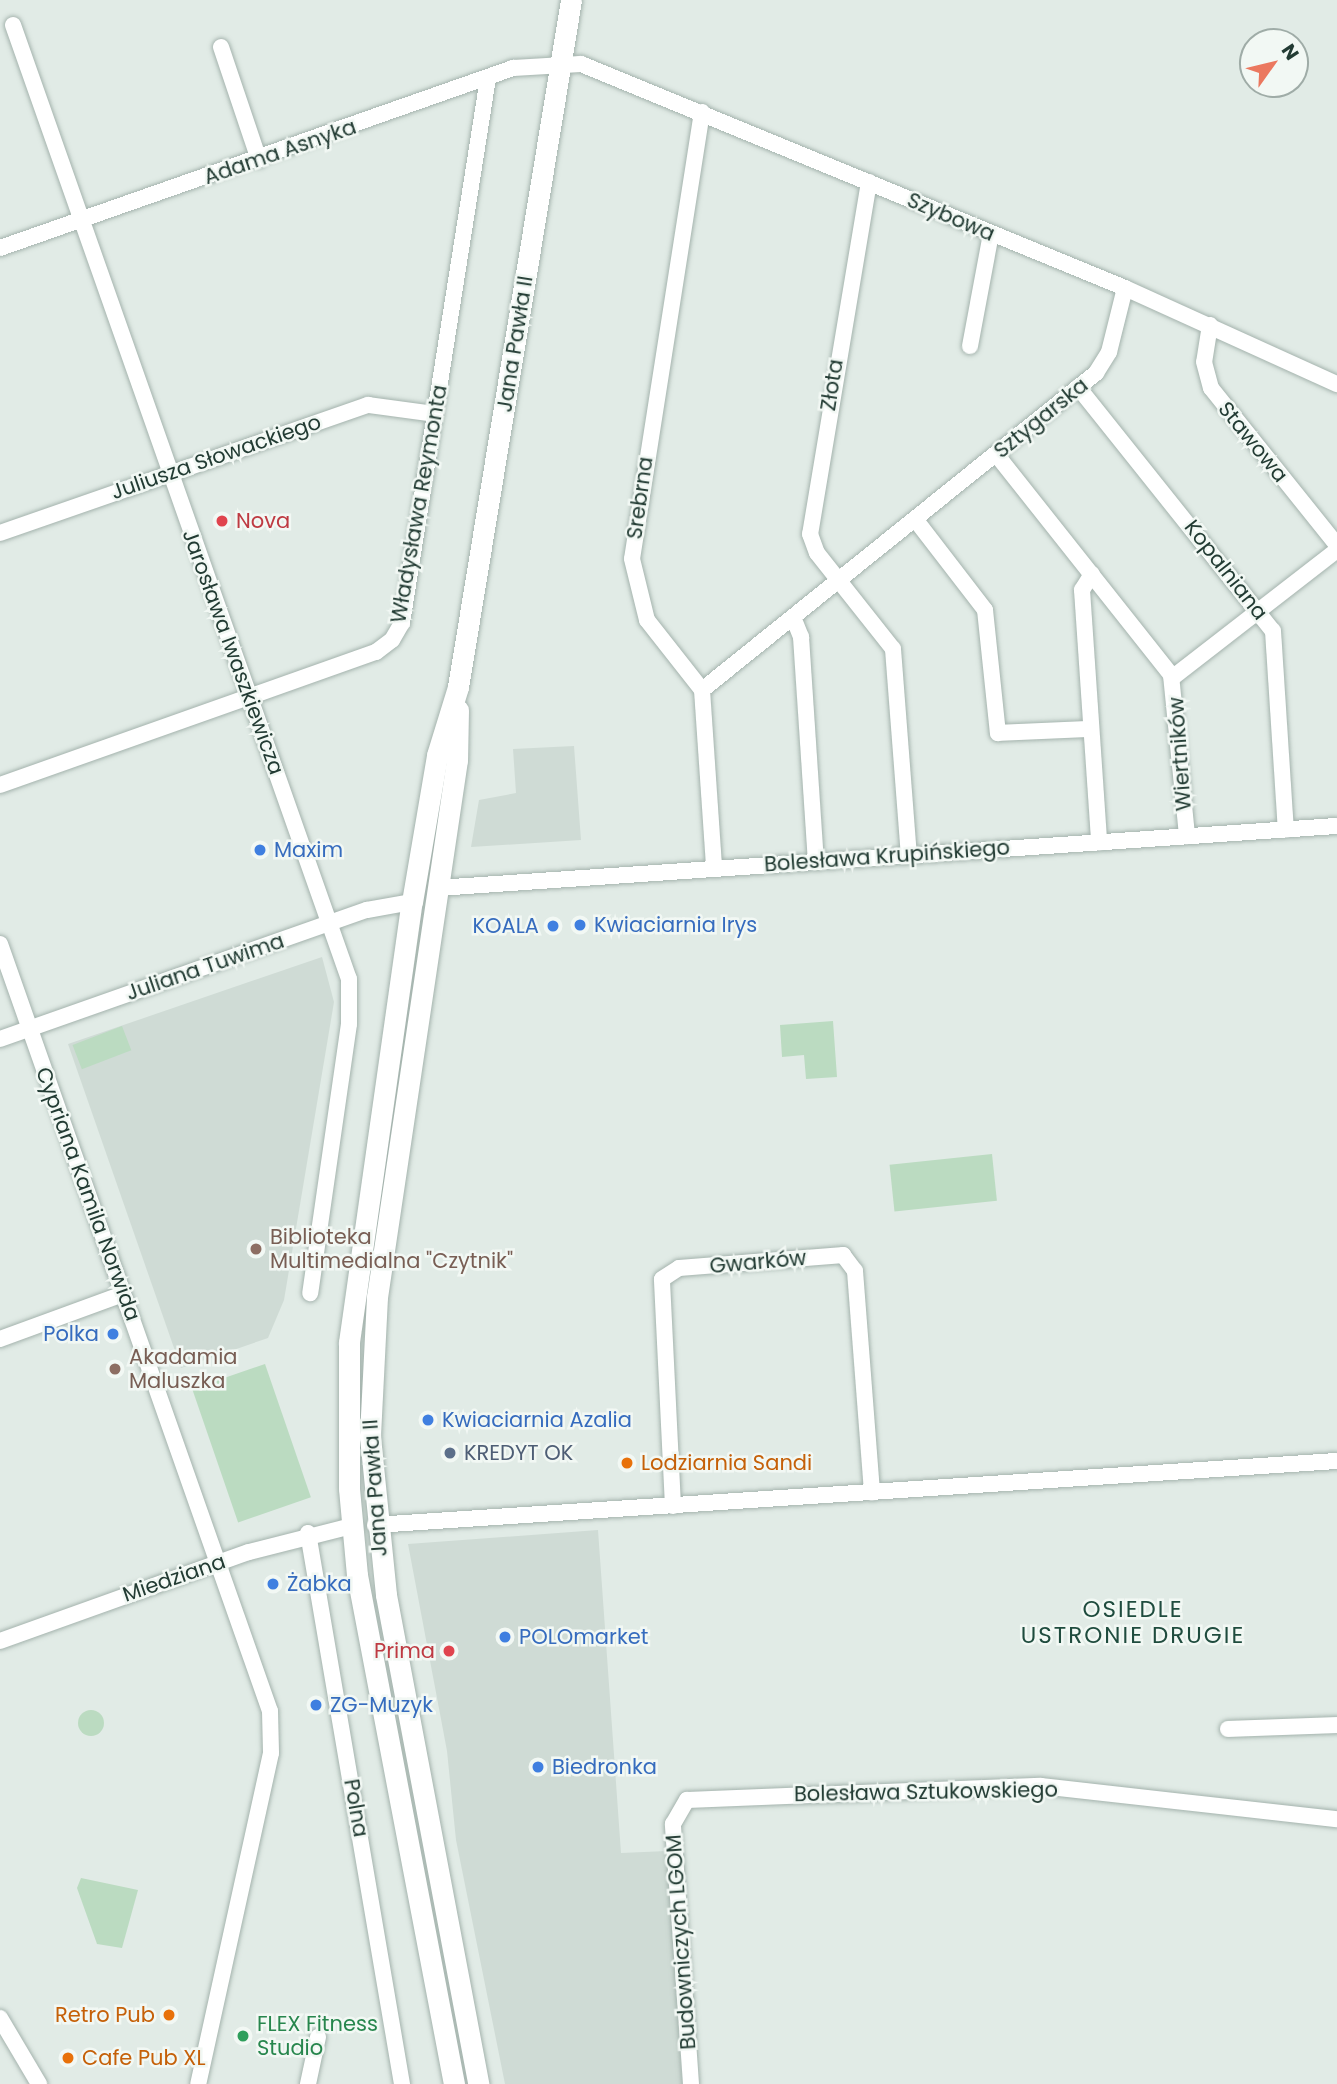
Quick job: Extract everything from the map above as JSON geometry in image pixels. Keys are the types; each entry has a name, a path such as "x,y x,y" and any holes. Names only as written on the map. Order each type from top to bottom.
{"street":[{"name":"Jana Pawła II","path":"454,2084 352,1526 352,1306 412,902 437,755 458,687 571,0"},
{"name":"Jarosława Iwaszkiewicza","path":"13,25 330,923 351,999 310,1293"},
{"path":"221,47 259,160"},
{"name":"Adama Asnyka","path":"0,248 259,160 488,78 561,64"},
{"name":"Szybowa","path":"561,64 588,65 702,112 1125,288 1337,384"},
{"name":"Władysława Reymonta","path":"0,785 376,652 392,640 402,623 488,78"},
{"name":"Srebrna","path":"702,112 632,555 648,620 702,690"},
{"name":"Złota","path":"840,579 815,551 810,530 869,182"},
{"path":"970,346 991,234"},
{"name":"Sztygarska","path":"702,690 1079,387 1106,360 1125,288"},
{"name":"Stawowa","path":"1210,325 1204,362 1211,388 1337,548"},
{"name":"Kopalniana","path":"1079,387 1261,612 1276,641 1286,830"},
{"name":"Juliusza Słowackiego","path":"0,533 368,405 435,414"},
{"name":"Wiertników","path":"996,454 1172,678 1187,836"},
{"path":"915,519 985,610 998,733 1091,729"},
{"path":"1172,678 1261,612 1337,548"},
{"path":"1092,574 1082,590 1099,842"},
{"path":"840,579 894,652 909,855"},
{"path":"793,617 800,634 816,861"},
{"name":"Jana Pawła II","path":"458,687 457,760 372,1346 375,1525 478,2084"},
{"path":"702,690 715,867"},
{"name":"Bolesława Krupińskiego","path":"438,888 1337,826"},
{"path":"412,902 438,888"},
{"name":"Juliana Tuwima","path":"0,1039 330,923 412,902"},
{"name":"Cypriana Kamila Norwida","path":"0,944 123,1294 222,1561"},
{"name":"Gwarków","path":"673,1506 662,1279 679,1268 844,1255 855,1271 872,1492"},
{"path":"0,1339 123,1294"},
{"path":"352,1526 1337,1461"},
{"name":"Miedziana","path":"0,1641 222,1561 308,1533 352,1526"},
{"name":"Polna","path":"308,1533 402,2084"},
{"path":"198,2084 272,1732 222,1561"},
{"path":"1228,1730 1337,1725"},
{"name":"Bolesława Sztukowskiego","path":"682,1802 1041,1786 1337,1819"},
{"name":"Budowniczych LGOM","path":"682,1802 673,1824 691,2084"},
{"path":"0,2018 39,2084"},
{"path":"308,2084 318,2037"}],"shaded area":[{"path":"574,746 581,840 471,847 479,800 516,793 513,749"},
{"path":"322,957 334,1002 284,1300 268,1338 181,1368 68,1044"},
{"path":"598,1530 621,1853 667,1851 682,2084 505,2084 456,1840 447,1751 408,1544"}],"green space":[{"path":"833,1021 837,1077 806,1079 804,1055 782,1057 780,1025"},
{"path":"122,1026 131,1050 82,1069 73,1045"},
{"path":"992,1154 997,1201 894,1212 890,1165"},
{"path":"265,1364 311,1497 238,1522 192,1389"},
{"path":"91,1710 100,1714 104,1723 100,1732 91,1736 82,1732 78,1723 82,1714"},
{"path":"81,1878 138,1890 122,1948 97,1944 77,1888"}],"place":[{"name":"Nova","path":"222,521"},
{"name":"Maxim","path":"260,850"},
{"name":"Kwiaciarnia Irys","path":"580,925"},
{"name":"KOALA","path":"553,926"},
{"name":"Biblioteka Multimedialna \"Czytnik\"","path":"256,1249"},
{"name":"Polka","path":"113,1334"},
{"name":"Akadamia Maluszka","path":"115,1369"},
{"name":"Kwiaciarnia Azalia","path":"428,1420"},
{"name":"KREDYT OK","path":"450,1453"},
{"name":"Lodziarnia Sandi","path":"627,1463"},
{"name":"Żabka","path":"273,1584"},
{"name":"POLOmarket","path":"505,1637"},
{"name":"Prima","path":"449,1651"},
{"name":"ZG-Muzyk","path":"316,1705"},
{"name":"Biedronka","path":"538,1767"},
{"name":"Retro Pub","path":"169,2015"},
{"name":"FLEX Fitness Studio","path":"243,2036"},
{"name":"Cafe Pub XL","path":"68,2058"}],"district":[{"name":"OSIEDLE USTRONIE DRUGIE","path":"1133,1622"}]}
